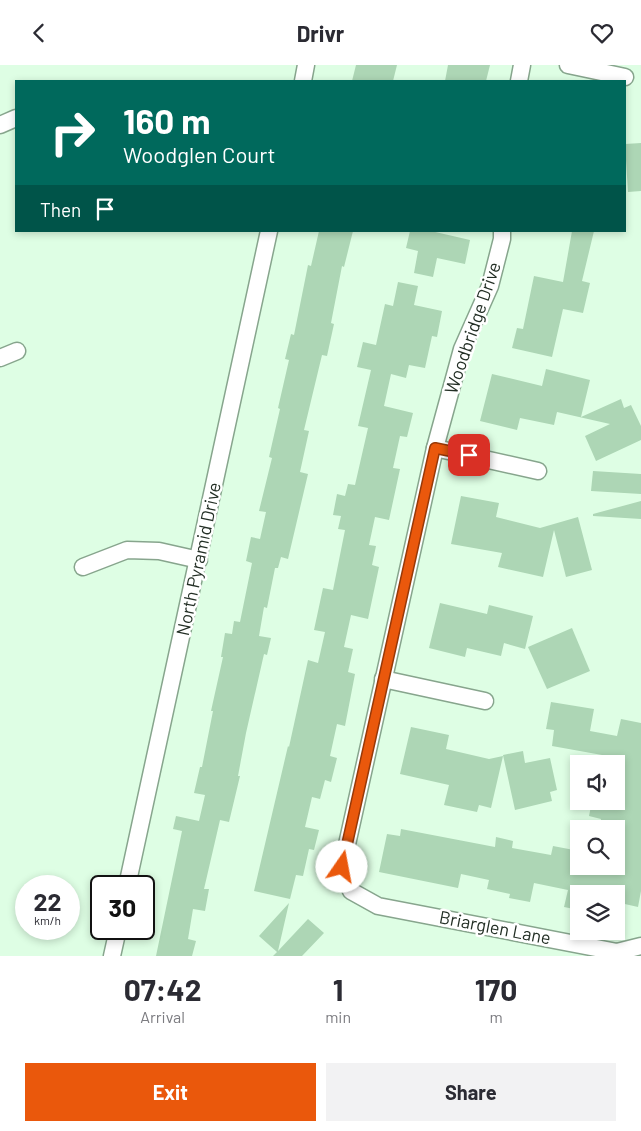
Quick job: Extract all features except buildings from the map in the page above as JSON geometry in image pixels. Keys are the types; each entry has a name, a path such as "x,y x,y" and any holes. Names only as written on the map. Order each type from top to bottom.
{"street":[{"path":"303,80 306,65"},
{"path":"519,80 522,65"},
{"path":"568,65 625,77"},
{"path":"0,125 15,118"},
{"name":"North Pyramid Drive","path":"130,875 269,232"},
{"name":"Woodbridge Drive","path":"351,891 342,867 435,448 462,349 490,286 502,239 502,232"},
{"path":"0,358 17,351"},
{"path":"435,448 538,471"},
{"path":"83,567 127,550 159,551 199,560"},
{"path":"383,679 485,701"},
{"name":"Briarglen Lane","path":"351,891 378,906 617,952 641,946"},
{"path":"112,956 116,940"}],"route":[{"path":"342,867 435,448 469,455"}]}
